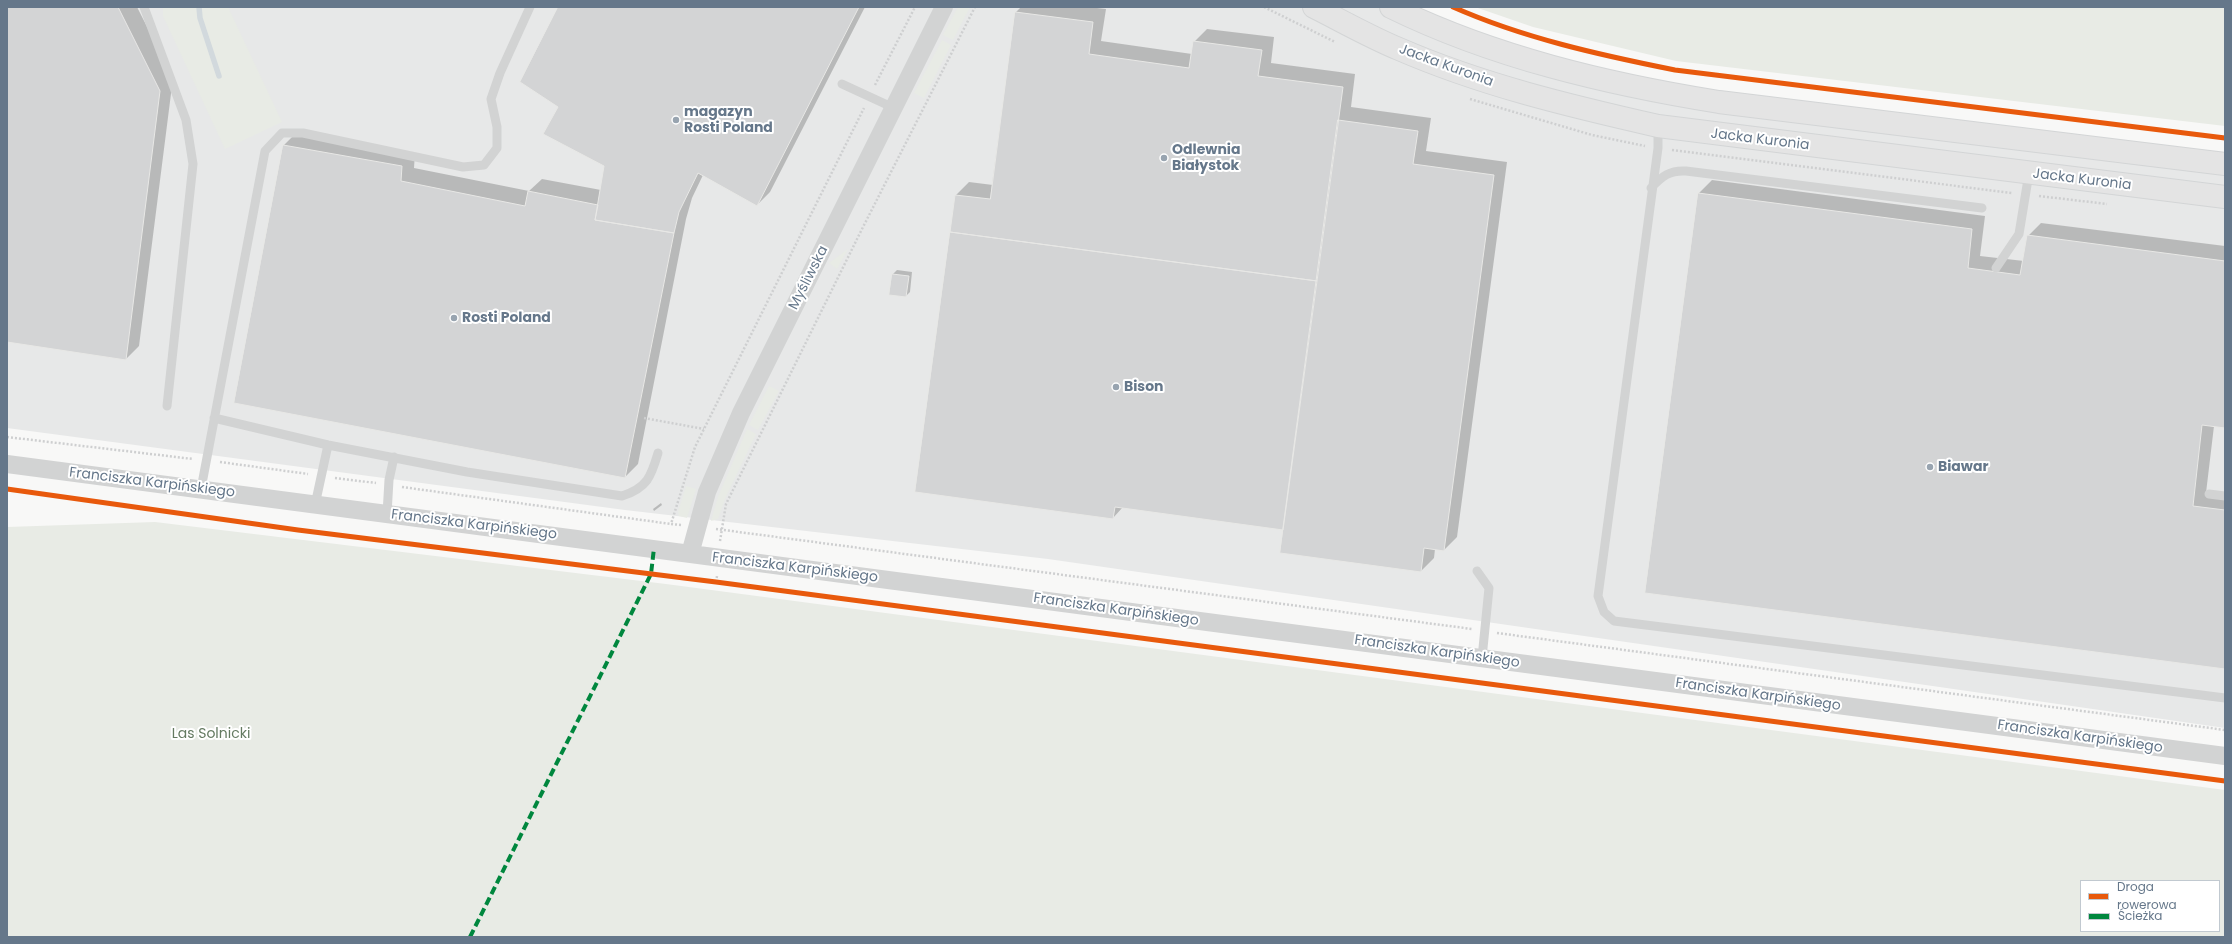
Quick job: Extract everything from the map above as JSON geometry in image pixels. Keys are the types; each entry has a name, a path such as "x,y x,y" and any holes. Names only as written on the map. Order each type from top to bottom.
{"main road":[{"name":"Jacka Kuronia","path":"1314,7 1399,49 1491,83 1579,108 1658,126 2028,174 2225,197"},
{"path":"1391,7 1449,34 1573,72 1650,91 1719,102 2225,164"}],"street":[{"name":"Myśliwska","path":"690,554 707,492 740,413 944,7"},
{"name":"Franciszka Karpińskiego","path":"7,464 2225,756"}],"lane":[{"path":"144,7 186,120 193,164 167,406"},
{"path":"201,489 265,152 282,133 303,133 463,167 484,165 497,148 497,127 491,99 500,73 530,7"},
{"path":"842,84 894,108"},
{"path":"1658,126 1658,148 1651,188 1598,596 1604,612 1614,621 2225,698"},
{"path":"1651,188 1662,176 1675,170 1982,208"},
{"path":"1996,268 2019,234 2028,174"},
{"path":"214,418 328,445 467,472 622,496 636,492 648,481 658,453"},
{"path":"315,504 328,445"},
{"path":"387,514 394,458"},
{"path":"2209,494 2225,496"},
{"path":"1477,571 1489,588 1482,658"}],"path":[{"path":"671,524 696,447 704,429 915,7"},
{"path":"716,582 726,504 860,232 975,7"},
{"path":"644,418 704,429"},
{"path":"7,437 206,460 671,524 698,526 2225,730"}],"shaded area":[{"path":"7,7 1383,7 1649,94 2225,165 2225,728 1048,559 625,510 7,428"}],"green space":[{"path":"163,7 228,7 282,122 225,149 163,16"},
{"path":"958,7 970,7 953,40 943,35"},
{"path":"1475,7 2225,7 2225,126 1676,61 1533,27"},
{"path":"942,40 951,45 924,98 914,93"},
{"path":"848,249 837,269 829,263"},
{"path":"769,386 779,391 758,430 749,425"},
{"path":"747,429 756,434 725,499 718,519 711,521 718,497"},
{"path":"686,486 696,489 687,518 679,516 678,512"},
{"name":"Las Solnicki","path":"155,522 666,584 2225,790 2225,937 7,937 7,527"}],"building":[{"path":"7,7 118,7 160,91 126,360 7,342"},
{"name":"magazyn Rosti Poland","path":"558,7 859,7 757,206 698,173 679,212 674,233 595,220 604,166 543,134 558,107 520,82"},
{"name":"Odlewnia Białystok","path":"1015,12 1093,22 1089,54 1189,68 1193,41 1262,50 1258,76 1343,87 1317,281 950,232 955,195 990,199"},
{"path":"1338,120 1418,131 1413,164 1494,175 1444,551 1424,548 1421,572 1280,553"},
{"name":"Rosti Poland","path":"283,145 402,166 401,181 525,206 528,191 598,205 595,220 674,233 625,478 234,403"},
{"name":"Biawar","path":"1698,193 1972,229 1968,268 2020,275 2027,235 2225,261 2225,428 2202,425 2193,506 2225,510 2225,669 1645,593"},
{"name":"Bison","path":"950,232 1317,281 1283,530 1115,507 1113,519 915,492"},
{"path":"892,274 909,276 906,297 889,295"}],"waterway":[{"path":"199,7 200,18 219,76"}],"marked path":[{"path":"470,937 651,574 654,548"}],"cycle path":[{"path":"1453,7 1534,37 1590,52 1675,70 2225,138"},
{"path":"7,489 298,530 716,582 2225,781"}],"place":[{"name":"magazyn Rosti Poland","path":"676,120"},
{"name":"Odlewnia Białystok","path":"1164,158"},
{"name":"Rosti Poland","path":"454,318"},
{"name":"Bison","path":"1116,387"},
{"name":"Biawar","path":"1930,467"}]}
